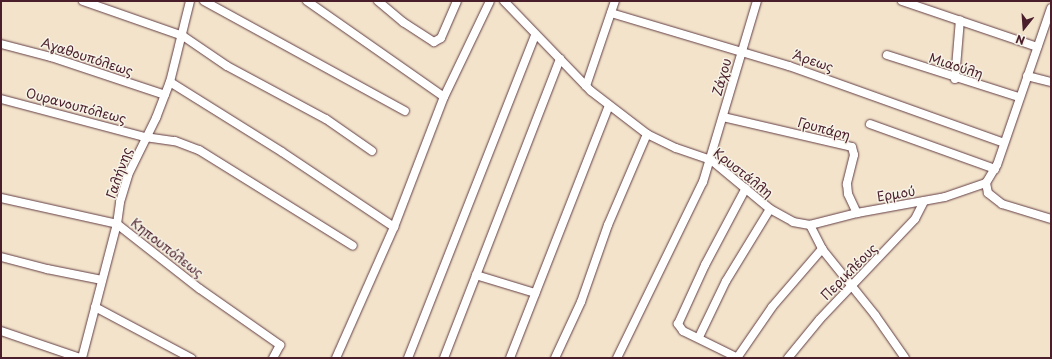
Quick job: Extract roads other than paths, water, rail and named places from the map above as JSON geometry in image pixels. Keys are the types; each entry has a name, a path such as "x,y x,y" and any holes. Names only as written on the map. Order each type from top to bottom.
{"street":[{"path":"84,1 183,36 227,66 326,119 372,151"},
{"name":"Γαλήνης","path":"81,358 117,224 120,202 128,175 145,137 156,118 170,82 183,36 190,1"},
{"path":"204,1 405,112"},
{"path":"307,1 444,97"},
{"path":"378,1 403,22 434,42 441,38 457,1"},
{"path":"336,358 394,227 444,97 490,1"},
{"name":"Κρυστάλλη","path":"504,1 535,36 586,86 609,106 647,134 676,148 711,160 770,209 792,222 810,225"},
{"path":"586,86 615,1"},
{"name":"Ζάχου","path":"617,358 711,160 757,1"},
{"path":"902,1 1036,47"},
{"path":"1051,8 1036,47 995,169 986,183 988,193 1002,204 1051,219"},
{"name":"Άρεως","path":"611,13 742,51 1004,143"},
{"path":"955,79 960,20"},
{"path":"408,358 535,36"},
{"name":"Αγαθουπόλεως","path":"1,44 51,57 165,95"},
{"name":"Μιαούλη","path":"887,55 955,79 1019,98"},
{"path":"444,358 560,59"},
{"path":"1027,76 1051,82"},
{"path":"170,82 282,152 394,227"},
{"name":"Ουρανουπόλεως","path":"1,99 145,137 175,141 199,150 353,246"},
{"path":"510,358 609,106"},
{"name":"Γρυπάρη","path":"723,117 852,147 854,152 847,184 848,194 857,213"},
{"name":"Γρυπάρη","path":"870,124 995,169"},
{"path":"555,358 581,302 608,226 647,134"},
{"name":"Ερμού","path":"810,225 857,213 924,201 978,188 986,183"},
{"path":"746,188 705,265 679,322 680,329 699,337 738,358 772,307 822,249"},
{"name":"Κηπουπόλεως","path":"1,198 117,224 200,290 280,345 273,358"},
{"name":"Περικλέους","path":"788,358 820,319 915,219 924,201"},
{"path":"699,337 726,281 770,209"},
{"path":"810,225 822,249 853,286 905,358"},
{"path":"1,257 47,270 102,280"},
{"path":"476,275 535,294"},
{"path":"95,307 191,358"},
{"path":"1,331 81,358"}]}
